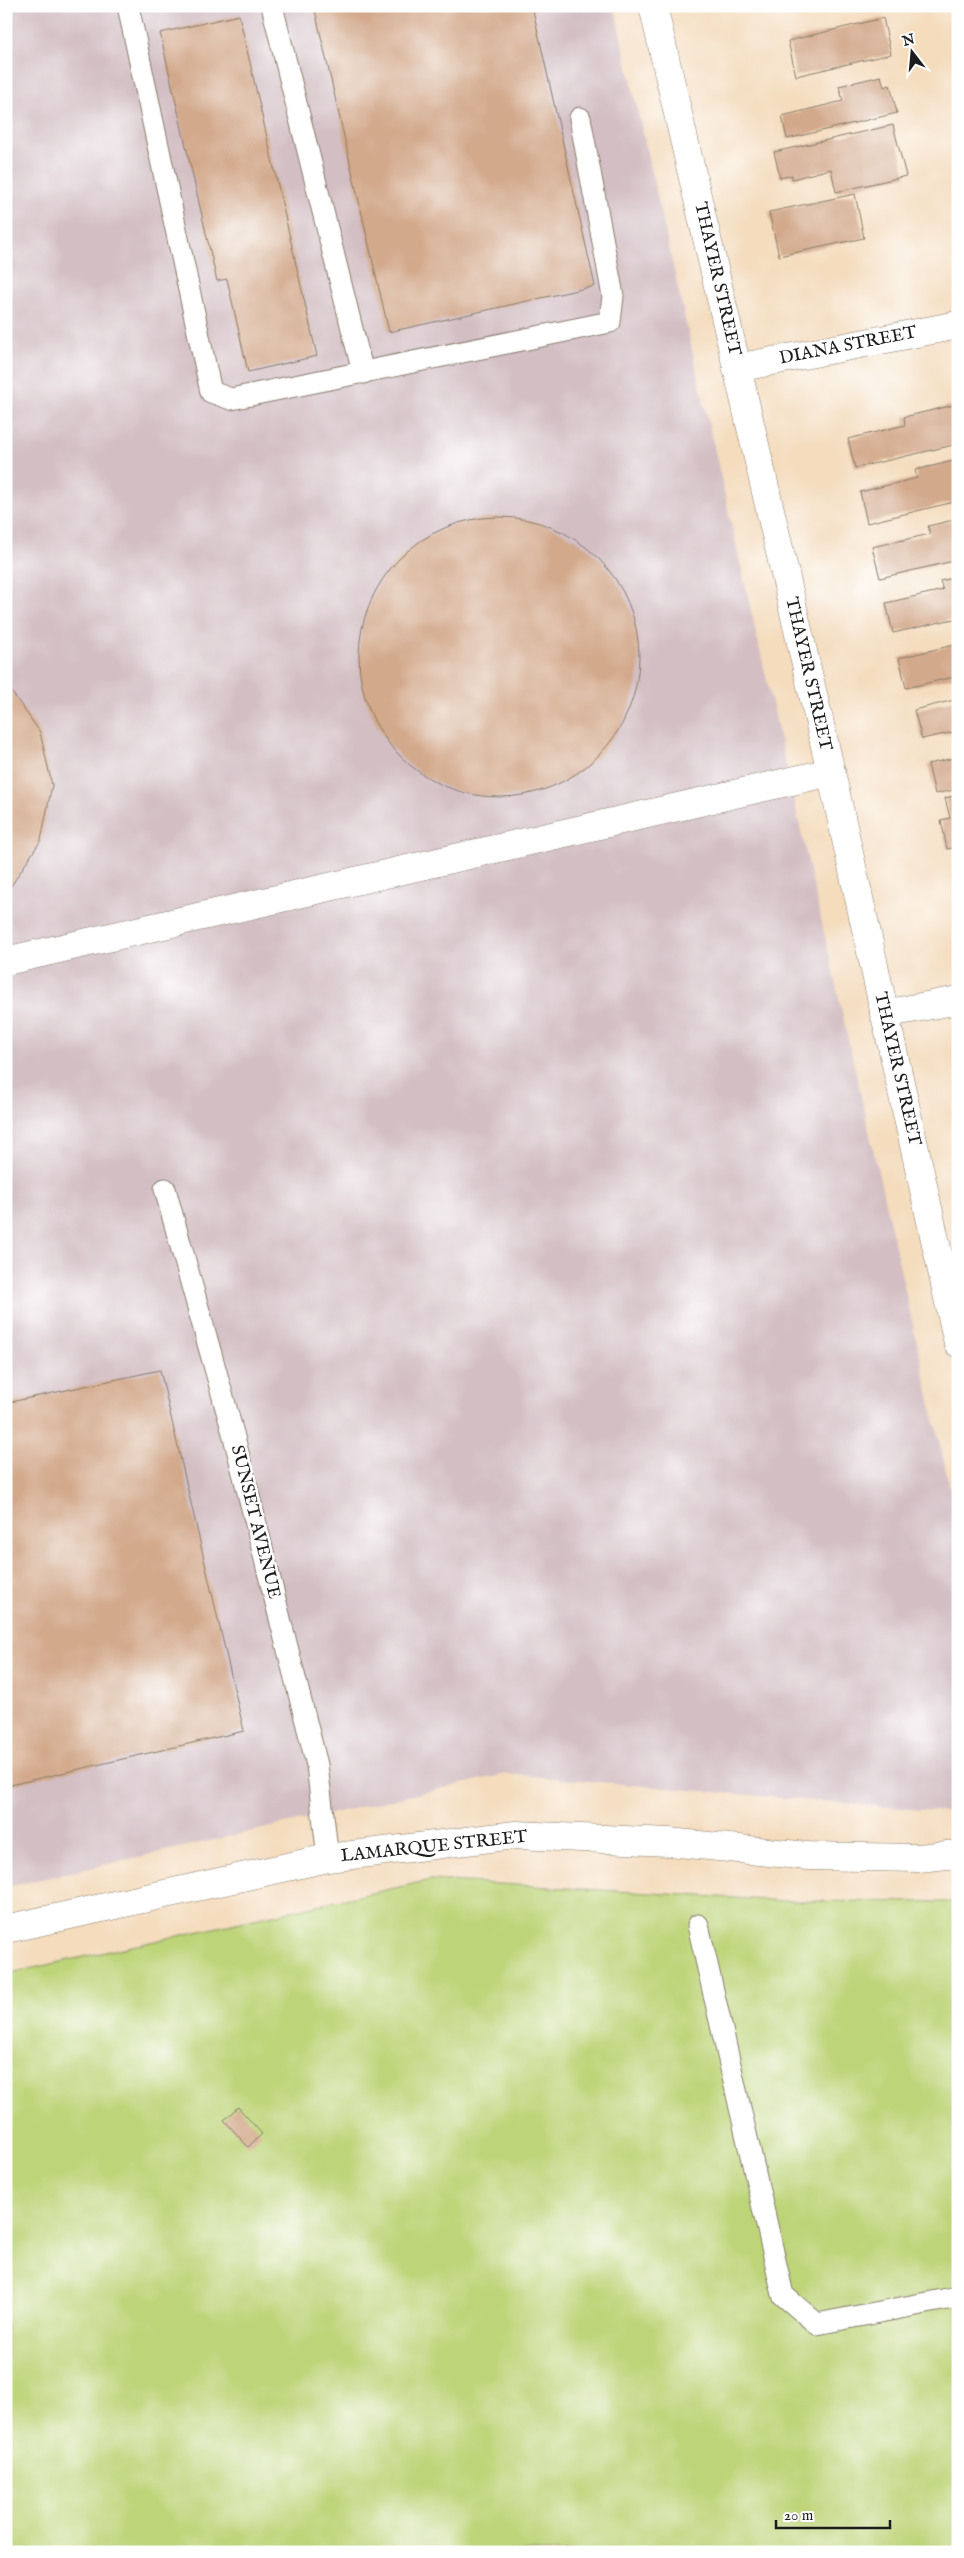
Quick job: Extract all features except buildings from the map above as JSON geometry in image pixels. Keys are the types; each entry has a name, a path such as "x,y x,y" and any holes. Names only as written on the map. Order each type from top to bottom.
{"street":[{"name":"THAYER STREET","path":"653,6 831,772 958,1343"},
{"name":"DIANA STREET","path":"737,368 958,325"},
{"path":"6,961 831,772"},
{"path":"884,1014 958,1000"},
{"name":"LAMARQUE STREET","path":"6,1929 328,1858 516,1836 669,1842 808,1856 918,1858 958,1854"}],"lane":[{"path":"128,6 211,392 231,399 610,322 614,296 580,118"},
{"path":"272,6 363,373"},
{"name":"SUNSET AVENUE","path":"164,1190 233,1434 318,1765 328,1858"},
{"path":"698,1925 783,2295 817,2324 958,2297"}],"shaded area":[{"path":"6,6 614,6 958,1524 958,1813 506,1774 6,1887"}],"green space":[{"path":"431,1880 785,1901 958,1902 958,2552 6,2552 6,1974"}]}
